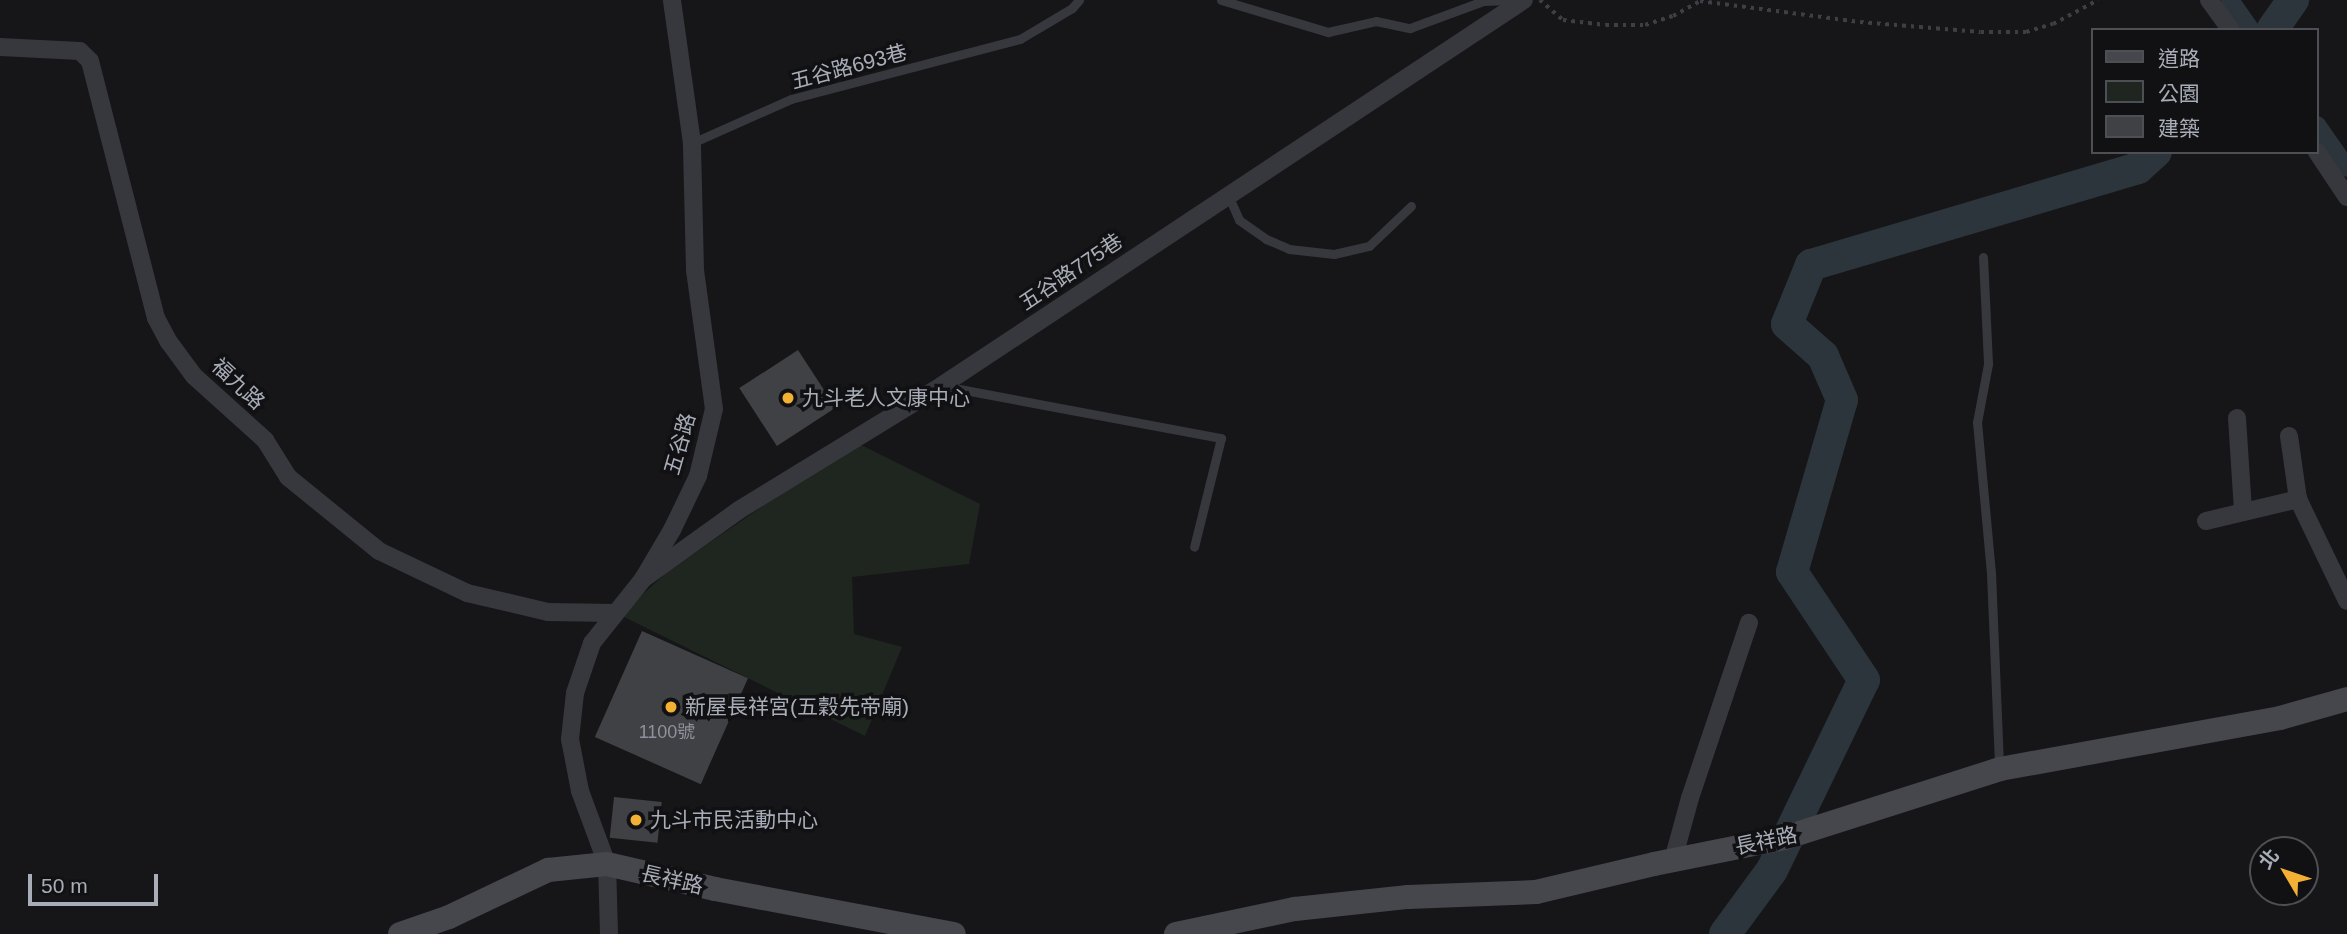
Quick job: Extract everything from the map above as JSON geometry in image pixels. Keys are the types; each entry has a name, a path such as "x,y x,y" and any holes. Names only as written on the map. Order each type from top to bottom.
{"street":[{"name":"五谷路","path":"609,934 607,864 580,791 570,739 575,693 592,643 614,612 643,579 672,530 698,476 714,409 695,270 692,143 672,0"},
{"name":"五谷路775巷","path":"643,579 739,510 942,386 1524,0"},
{"path":"2209,0 2230,28"},
{"name":"福九路","path":"0,47 80,51 90,61 156,318 169,342 194,376 265,440 288,477 379,551 467,593 548,612 614,612"},
{"path":"2318,154 2347,197"},
{"path":"2236,418 2243,512"},
{"path":"2289,436 2298,499 2347,601"},
{"path":"2206,521 2298,499"},
{"path":"1673,860 1690,798 1749,623"},
{"name":"長祥路","path":"1176,934 1295,909 1408,897 1536,892 1774,840 2000,769 2280,718 2347,699"},
{"name":"長祥路","path":"400,934 449,917 548,870 607,864 715,890 954,934"}],"lane":[{"name":"五谷路693巷","path":"692,143 791,99 1020,39 1072,8 1079,0"},
{"path":"1221,0 1328,32 1376,21 1410,28 1483,1 1524,0"},
{"path":"1228,195 1240,220 1266,239 1289,249 1334,254 1369,246 1412,206"},
{"path":"1983,257 1988,364 1977,422 1991,573 2000,769"},
{"path":"942,386 1221,438 1194,547"}],"path":[{"path":"1540,0 1563,20 1606,24 1645,25 1673,16 1700,1 1860,22 1981,32 2026,32 2053,24 2098,0"}],"green space":[{"path":"855,442 980,504 969,564 852,577 854,634 902,647 865,736 620,615 666,573"}],"building":[{"name":"九斗老人文康中心","path":"798,350 836,408 777,446 739,388"},
{"name":"新屋長祥宮(五穀先帝廟)","path":"642,631 748,678 701,784 595,737"},
{"name":"九斗市民活動中心","path":"614,797 662,802 657,843 610,838"}],"waterway":[{"path":"2230,0 2250,28"},
{"path":"2273,28 2293,0"},
{"path":"2319,128 2347,168"},
{"path":"1725,934 1772,870 1864,680 1792,572 1842,400 1823,356 1787,324 1811,265 2138,168 2154,154"}],"place":[{"name":"九斗老人文康中心","path":"788,398"},
{"name":"新屋長祥宮(五穀先帝廟)","path":"671,707"},
{"name":"九斗市民活動中心","path":"636,820"}]}
